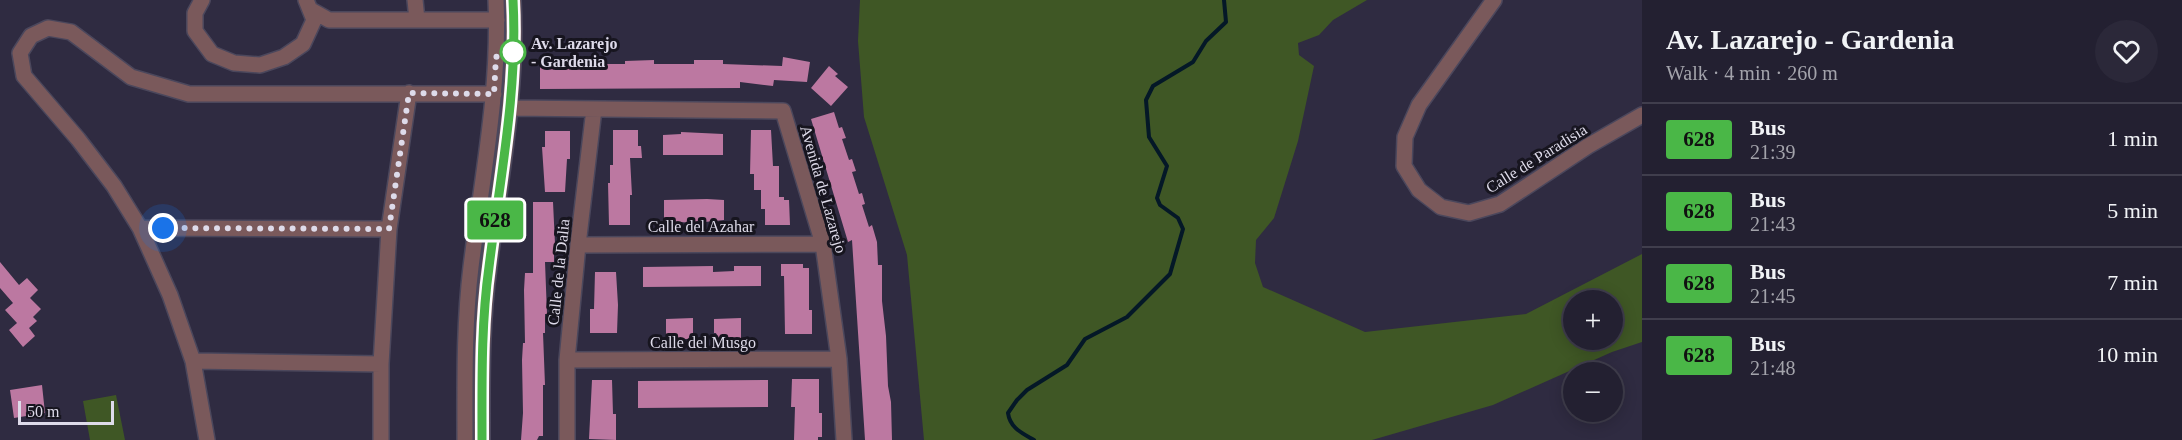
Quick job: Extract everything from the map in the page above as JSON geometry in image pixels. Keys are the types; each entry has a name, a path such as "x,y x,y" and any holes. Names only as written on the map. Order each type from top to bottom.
{"street":[{"path":"202,0 195,13 195,31 212,54 234,63 260,65 284,57 303,44 314,20 309,5"},
{"path":"415,0 417,20"},
{"path":"465,440 465,346 471,269 494,94 496,0"},
{"path":"482,440 482,346 488,269 511,108 513,0"},
{"name":"Calle de Paradisia","path":"1494,0 1419,105 1405,138 1404,166 1419,190 1434,202 1441,207 1469,213 1500,204 1588,146 1642,115"},
{"path":"309,5 329,20"},
{"path":"310,32 329,20 497,20"},
{"path":"207,440 193,361 170,295 140,228 114,186 78,139 24,76 20,53 31,36 48,28 71,32 131,77 189,94 494,94"},
{"path":"381,440 381,364 389,229 409,93"},
{"name":"Avenida de Lazarejo","path":"511,108 783,111 823,243 839,359 844,440"},
{"name":"Calle de la Dalia","path":"567,440 567,360 594,109"},
{"path":"140,228 389,229"},
{"name":"Calle del Azahar","path":"578,245 823,243"},
{"name":"Calle del Musgo","path":"567,360 839,359"},
{"path":"193,361 381,364"}],"green space":[{"path":"860,0 1367,0 1333,20 1319,35 1298,43 1299,55 1314,66 1298,141 1274,218 1256,240 1255,263 1263,287 1365,332 1526,314 1563,295 1563,350 1618,350 1590,362 1563,362 1563,374 1493,405 1372,440 924,440 907,255 864,117 858,41"},
{"path":"1642,254 1642,342 1623,348 1623,290 1572,290"},
{"path":"116,395 125,440 90,440 83,401"}],"building":[{"path":"783,57 810,62 807,82 774,80 773,86 740,82 740,88 540,89 540,64 556,64 556,61 625,64 625,61 654,60 654,64 694,64 694,60 723,60 723,64 782,66"},
{"path":"829,66 838,74 835,76 848,87 831,106 811,88"},
{"path":"834,112 839,128 842,127 846,138 842,139 849,160 852,159 856,171 852,172 859,194 862,193 865,204 862,205 869,227 872,225 877,242 878,265 882,265 882,301 892,440 865,440 852,240 848,242 811,119"},
{"path":"613,130 638,130 638,146 641,146 642,158 630,158 632,195 630,195 630,225 609,225 608,183 610,183 610,165 613,165"},
{"path":"751,130 771,130 773,166 779,166 779,197 789,200 790,225 765,225 765,209 761,209 761,190 754,190 754,174 750,174"},
{"path":"545,131 570,131 570,159 567,159 565,192 545,192 542,147 545,147"},
{"path":"681,132 723,134 723,155 663,155 663,135 681,134"},
{"path":"664,200 724,200 724,220 695,223 664,221"},
{"path":"533,202 553,202 555,244 554,262 545,262 547,314 545,314 545,333 543,333 545,385 543,385 543,436 539,436 537,440 521,440 522,360 523,343 525,343 524,290 525,273 533,273"},
{"path":"0,262 19,285 27,278 38,290 30,298 41,309 33,317 37,321 29,328 35,336 23,347 9,330 17,323 5,310 13,303 0,288"},
{"path":"781,264 803,264 803,268 809,268 809,310 812,310 812,334 785,334 784,276 781,276"},
{"path":"713,266 713,272 734,271 734,266 761,266 761,286 643,287 643,267"},
{"path":"595,272 616,272 617,333 590,333 590,309 594,309"},
{"path":"693,318 693,334 689,336 689,339 666,339 666,319"},
{"path":"741,318 741,339 718,339 714,333 714,319"},
{"path":"792,379 819,379 822,437 818,437 818,440 794,440 795,407 791,407"},
{"path":"592,380 612,380 616,440 589,439"},
{"path":"768,380 768,407 638,408 638,381"},
{"path":"42,385 45,413 14,418 10,390"}],"waterway":[{"path":"1034,440 1017,430 1011,423 1008,413 1017,400 1027,390 1067,365 1085,339 1127,317 1170,274 1183,229 1178,218 1160,205 1157,198 1167,166 1149,137 1146,100 1153,86 1193,62 1206,41 1226,22 1224,0"}],"bus line":[{"name":"628","path":"482,440 482,346 488,269 511,108 513,0"}],"place":[{"name":"Av. Lazarejo - Gardenia","path":"513,52"}],"route":[{"path":"163,228 389,229 409,93 494,94 496,57 513,52"}]}
